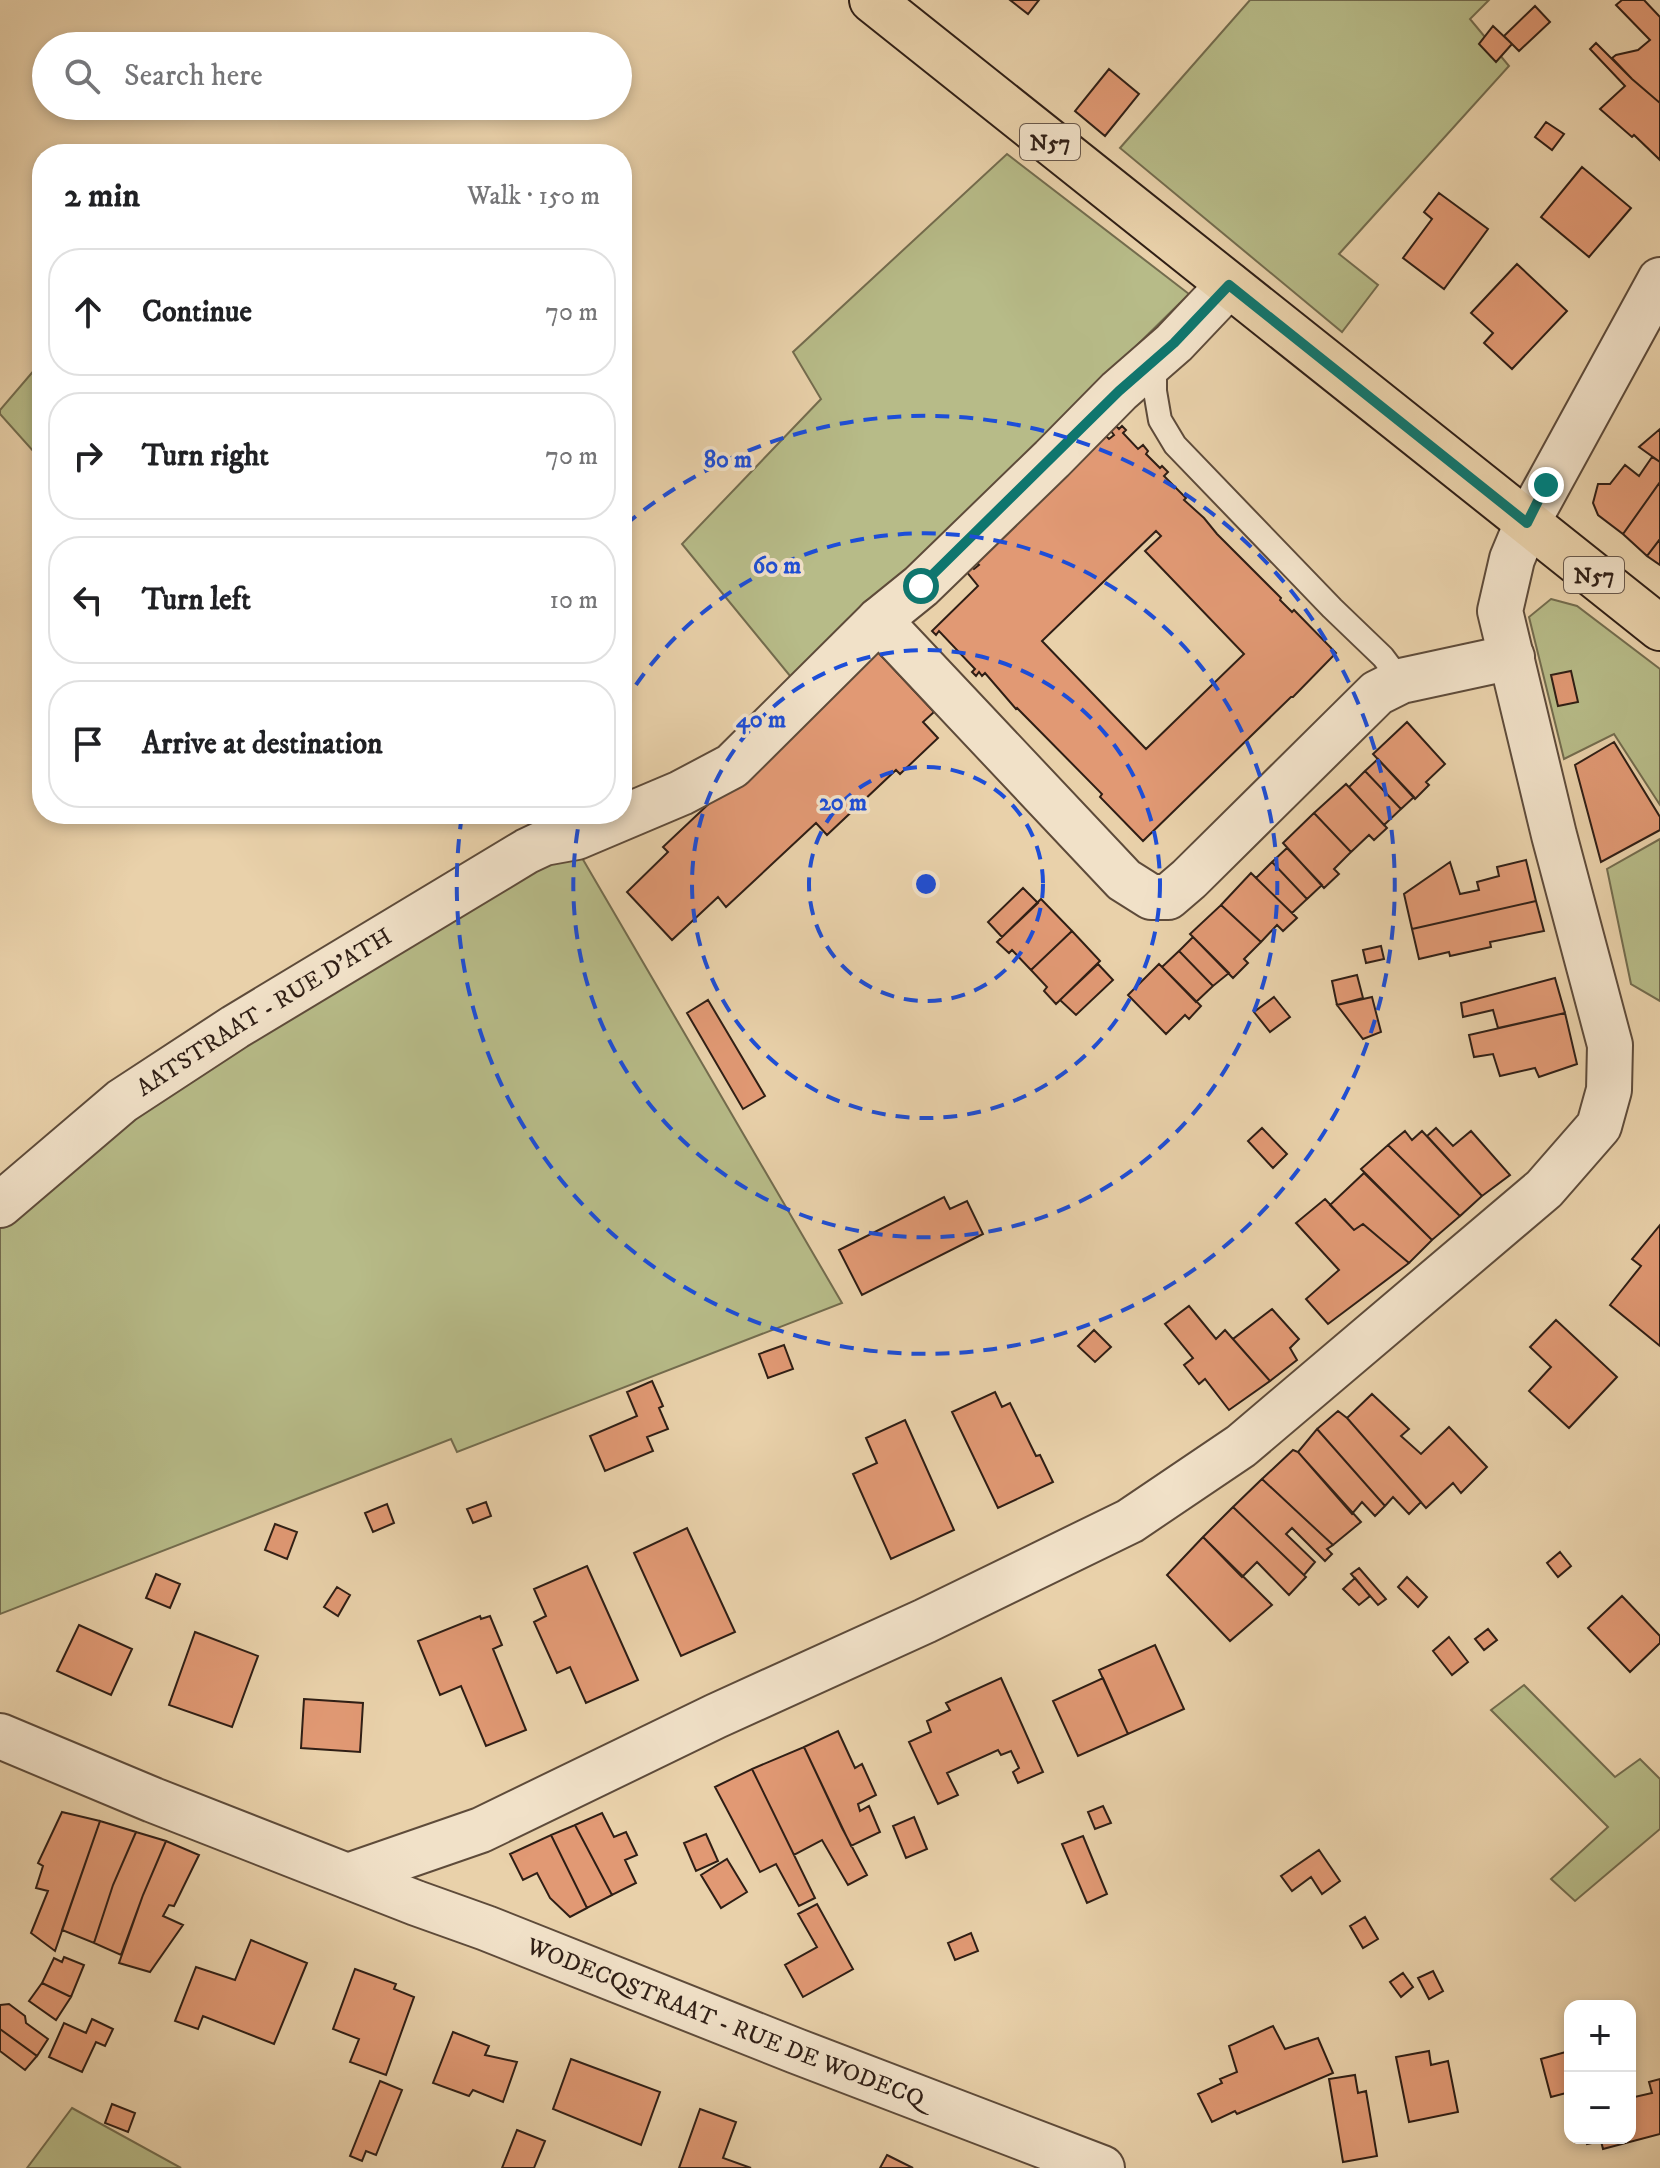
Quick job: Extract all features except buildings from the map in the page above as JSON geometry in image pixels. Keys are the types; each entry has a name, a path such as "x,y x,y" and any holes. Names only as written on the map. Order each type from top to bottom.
{"main road":[{"name":"N57","path":"872,0 1660,628"}],"street":[{"path":"348,1876 481,1830 1130,1521 1241,1446 1544,1189 1599,1126 1609,1090 1610,1045 1554,835 1500,611 1512,559 1527,523 1660,280"},
{"name":"AATSTRAAT - RUE D'ATH","path":"632,812 681,793 732,766 879,620 921,586 1119,391 1174,343 1229,285"},
{"path":"879,620 1124,880 1151,897 1168,897 1189,879 1377,693 1401,681 1512,657"},
{"name":"AATSTRAAT - RUE D'ATH","path":"0,1205 122,1101 235,1027 560,840 601,824"},
{"name":"WODECQSTRAAT - RUE DE WODECQ","path":"5,1751 486,1928 1102,2168"},
{"path":"416,1903 481,1830"}],"lane":[{"path":"1155,359 1155,391 1160,420 1175,445 1383,657 1401,681"}],"green space":[{"path":"1250,0 1489,0 1470,19 1509,66 1339,254 1378,285 1342,332 1120,148"},
{"path":"1007,154 1189,294 795,682 682,544 821,399 793,352"},
{"path":"32,373 32,450 0,414 0,410"},
{"path":"1551,599 1577,606 1660,669 1660,805 1614,734 1564,759 1529,617"},
{"path":"1660,839 1660,1001 1631,984 1607,869"},
{"path":"543,851 578,851 842,1303 457,1452 451,1439 0,1614 0,1215 86,1141"},
{"path":"1524,1685 1615,1777 1640,1759 1660,1779 1660,1829 1575,1901 1551,1879 1608,1827 1491,1710"},
{"path":"72,2108 181,2168 27,2168"}],"route":[{"path":"921,586 1119,391 1174,343 1229,285 1527,523 1546,485"}]}
